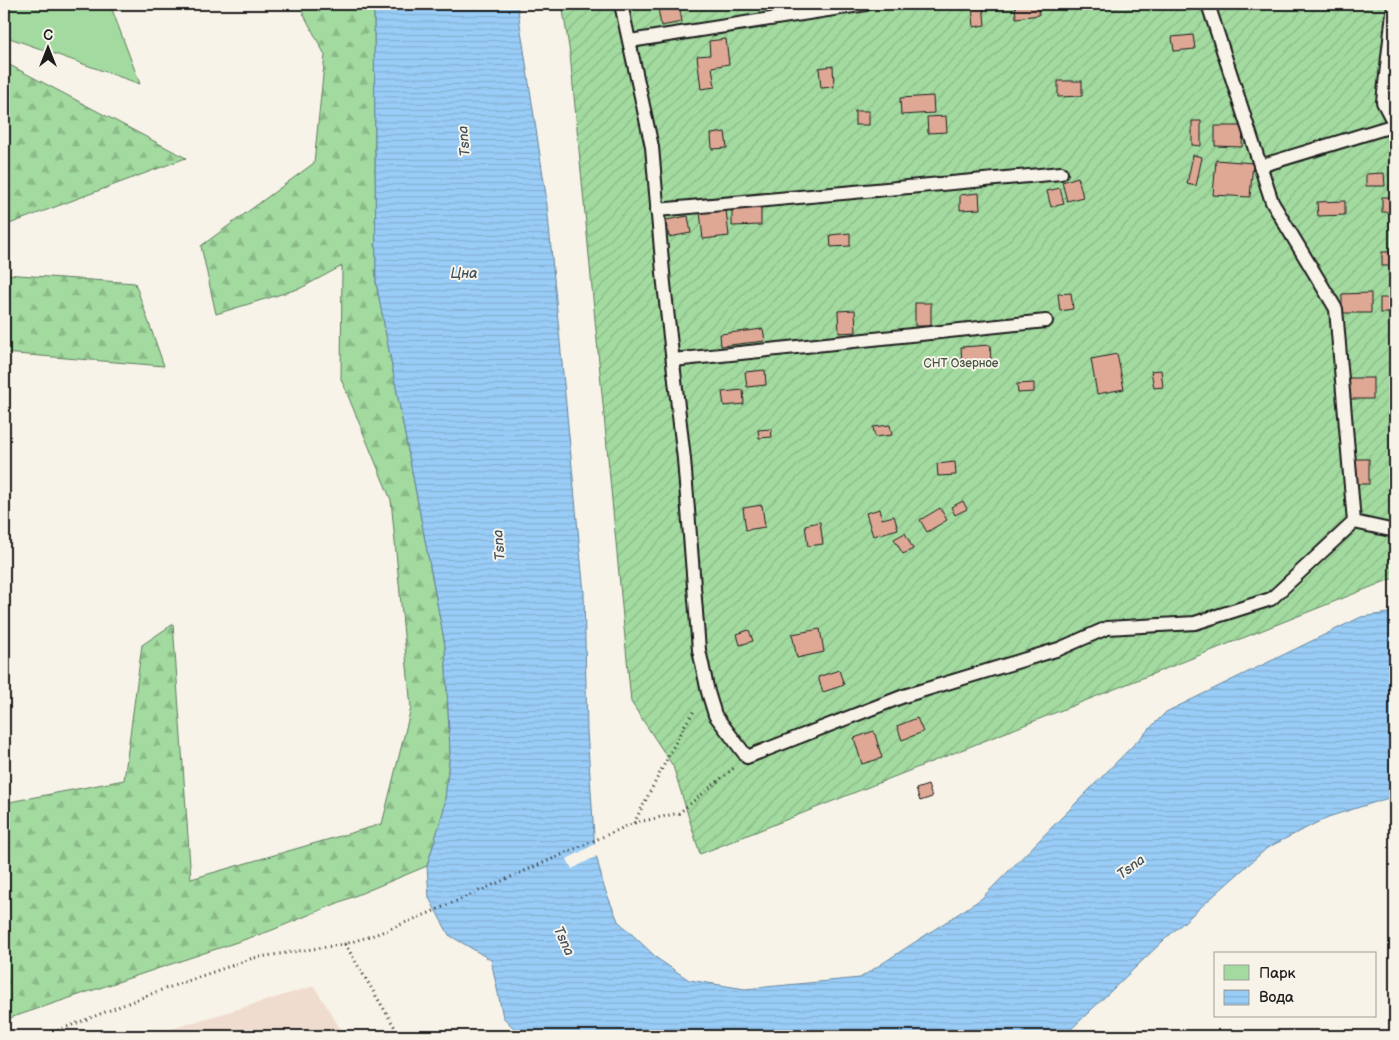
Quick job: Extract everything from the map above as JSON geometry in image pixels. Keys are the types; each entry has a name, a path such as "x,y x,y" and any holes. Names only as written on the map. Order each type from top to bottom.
{"lane":[{"path":"621,4 652,148 684,459 699,650 714,715 748,757 904,696 1059,649 1106,628 1195,623 1271,599 1354,522"},
{"path":"630,41 866,4"},
{"path":"1208,4 1272,202 1336,309 1354,522"},
{"path":"1260,166 1395,125 1383,102 1394,4"},
{"path":"657,210 1061,173"},
{"path":"673,360 1046,321"},
{"path":"1354,522 1395,531"}],"path":[{"path":"634,823 684,726 708,692"},
{"path":"44,1036 156,992 253,958 345,944 377,934 634,823 678,813 748,757"},
{"path":"345,944 400,1036"}],"shaded area":[{"path":"314,986 345,1036 148,1036"}],"green space":[{"path":"4,4 110,4 140,84 4,36"},
{"path":"300,4 374,4 376,282 445,645 450,752 444,809 427,866 270,931 4,1020 4,803 124,780 142,645 173,624 191,879 382,824 411,708 391,500 341,379 342,266 301,288 216,314 201,246 314,163 325,55"},
{"name":"СНТ Озерное","path":"562,4 1395,4 1395,579 700,854 673,766 631,702 570,54"},
{"path":"4,62 186,158 4,226"},
{"path":"4,274 135,283 164,366 4,353"}],"water":[{"name":"Цна","path":"374,4 517,4 546,195 584,593 587,731 595,851 604,887 618,921 658,959 689,980 745,989 860,978 981,899 1166,712 1361,617 1395,612 1395,796 1328,817 1267,848 1164,940 1064,1036 521,1036 503,1017 491,960 449,935 429,898 427,866 444,809 450,752 445,645 376,282"}],"pier":[{"path":"595,844 599,855 572,869 567,859"}],"building":[{"path":"679,4 682,22 661,26 658,8"},
{"path":"1015,4 1038,4 1039,15 1016,18"},
{"path":"983,5 985,25 974,27 972,6"},
{"path":"1193,35 1195,49 1174,51 1172,37"},
{"path":"726,39 729,64 712,67 715,87 701,89 697,56 710,55 709,41"},
{"path":"833,66 834,87 821,88 819,68"},
{"path":"1058,81 1082,81 1082,96 1058,97"},
{"path":"933,96 934,113 901,115 900,98"},
{"path":"855,111 869,111 869,125 855,125"},
{"path":"946,116 947,132 928,133 927,117"},
{"path":"1192,121 1201,121 1201,146 1192,145"},
{"path":"1215,126 1243,126 1242,147 1215,146"},
{"path":"725,132 727,148 712,149 711,134"},
{"path":"1193,155 1202,157 1196,186 1187,184"},
{"path":"1216,160 1253,163 1250,197 1213,195"},
{"path":"1384,173 1385,186 1366,186 1366,174"},
{"path":"1078,177 1083,197 1067,201 1062,182"},
{"path":"1060,188 1064,204 1051,207 1047,191"},
{"path":"979,193 980,209 960,210 960,195"},
{"path":"1382,197 1393,197 1393,212 1382,212"},
{"path":"1345,201 1345,215 1318,216 1317,202"},
{"path":"761,208 761,225 732,226 732,209"},
{"path":"726,210 729,236 703,239 700,212"},
{"path":"688,216 691,233 669,237 666,220"},
{"path":"850,233 850,246 831,247 830,235"},
{"path":"1382,252 1395,252 1395,266 1382,266"},
{"path":"1071,293 1073,309 1060,311 1058,294"},
{"path":"1371,293 1371,313 1342,313 1342,294"},
{"path":"1380,298 1395,298 1395,313 1380,313"},
{"path":"915,303 931,303 931,326 915,326"},
{"path":"855,310 856,332 839,333 838,311"},
{"path":"763,329 765,341 721,346 720,334"},
{"path":"990,345 991,362 962,364 961,347"},
{"path":"1117,354 1124,389 1097,394 1091,359"},
{"path":"765,370 766,385 747,387 745,372"},
{"path":"1161,370 1163,387 1154,388 1151,371"},
{"path":"1349,378 1373,378 1373,399 1349,399"},
{"path":"1034,383 1034,392 1018,393 1017,384"},
{"path":"743,390 744,404 724,406 722,392"},
{"path":"890,425 892,435 875,437 873,427"},
{"path":"771,429 772,437 759,438 758,430"},
{"path":"1351,459 1369,459 1369,484 1351,484"},
{"path":"955,462 956,475 938,476 937,464"},
{"path":"963,501 967,509 955,515 951,507"},
{"path":"762,505 765,527 746,530 743,508"},
{"path":"940,508 947,520 927,532 920,520"},
{"path":"880,509 882,519 894,516 898,529 873,536 866,513"},
{"path":"820,522 823,544 808,546 805,525"},
{"path":"905,533 913,549 903,554 894,539"},
{"path":"820,629 824,652 797,658 792,634"},
{"path":"749,630 753,641 740,645 737,634"},
{"path":"839,670 844,685 823,692 818,677"},
{"path":"917,718 923,732 902,740 897,726"},
{"path":"874,731 882,758 862,764 854,738"},
{"path":"928,785 932,797 920,801 916,789"}],"water label":[{"name":"Tsna","path":"464,141"},
{"name":"Tsna","path":"499,545"},
{"name":"Tsna","path":"1131,867"},
{"name":"Tsna","path":"564,941"}]}
